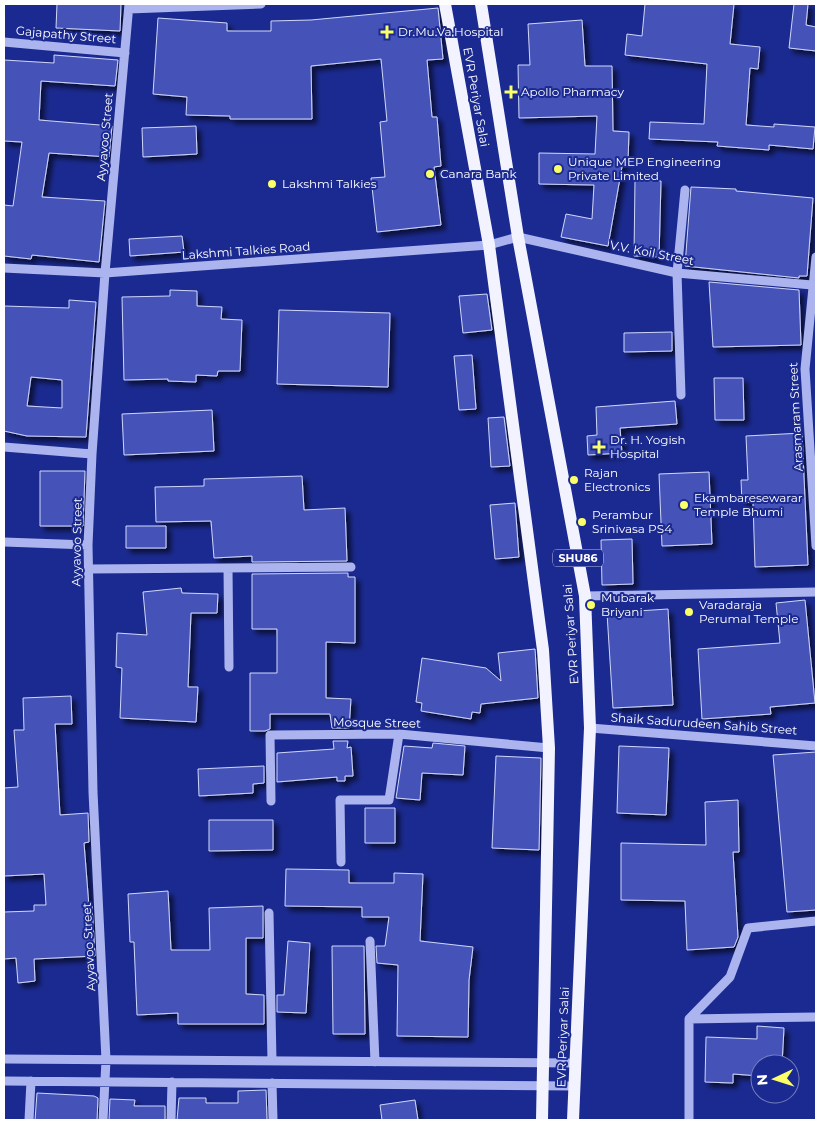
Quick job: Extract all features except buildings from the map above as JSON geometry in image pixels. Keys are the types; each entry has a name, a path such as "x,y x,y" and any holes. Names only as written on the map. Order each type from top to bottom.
{"main road":[{"name":"EVR Periyar Salai","path":"445,4 489,245 543,650 549,748 542,1120"},
{"name":"EVR Periyar Salai","path":"481,4 518,238 585,596 590,728 573,1120"}],"street":[{"path":"129,6 261,4"},
{"name":"Ayyavoo Street","path":"103,1120 106,1060 93,792 88,545 92,454 105,273 129,6"},
{"name":"Gajapathy Street","path":"4,42 125,53"},
{"path":"681,395 677,273 685,190"},
{"name":"V.V. Koil Street","path":"489,245 518,238 677,273 812,285"},
{"name":"Lakshmi Talkies Road","path":"4,268 105,273 489,245"},
{"name":"Arasmaram Street","path":"816,257 805,369 812,424 816,546"},
{"path":"4,447 92,454"},
{"path":"4,542 88,545"},
{"path":"89,570 351,567"},
{"path":"228,568 229,667"},
{"path":"585,596 816,592"},
{"name":"Shaik Sadurudeen Sahib Street","path":"590,728 816,746"},
{"name":"Mosque Street","path":"271,801 270,734 399,734 549,748"},
{"path":"341,862 340,800 389,800 399,734"},
{"path":"269,914 272,1061"},
{"path":"689,1120 689,1019 730,977 748,928 816,921"},
{"path":"370,941 374,1062"},
{"path":"689,1019 816,1018"},
{"path":"4,1059 575,1064"},
{"path":"4,1081 574,1086"},
{"path":"29,1120 31,1081"},
{"path":"170,1120 172,1082"},
{"path":"272,1083 272,1120"}],"place":[{"name":"Dr.Mu.Va.Hospital","path":"387,32"},
{"name":"Apollo Pharmacy","path":"511,92"},
{"name":"Unique MEP Engineering Private Limited","path":"558,169"},
{"name":"Canara Bank","path":"430,174"},
{"name":"Lakshmi Talkies","path":"272,184"},
{"name":"Dr. H. Yogish Hospital","path":"599,447"},
{"name":"Rajan Electronics","path":"574,480"},
{"name":"Ekambaresewarar Temple Bhumi","path":"684,505"},
{"name":"Perambur Srinivasa PS4","path":"582,522"},
{"name":"Mubarak Briyani","path":"591,605"},
{"name":"Varadaraja Perumal Temple","path":"689,612"}]}
